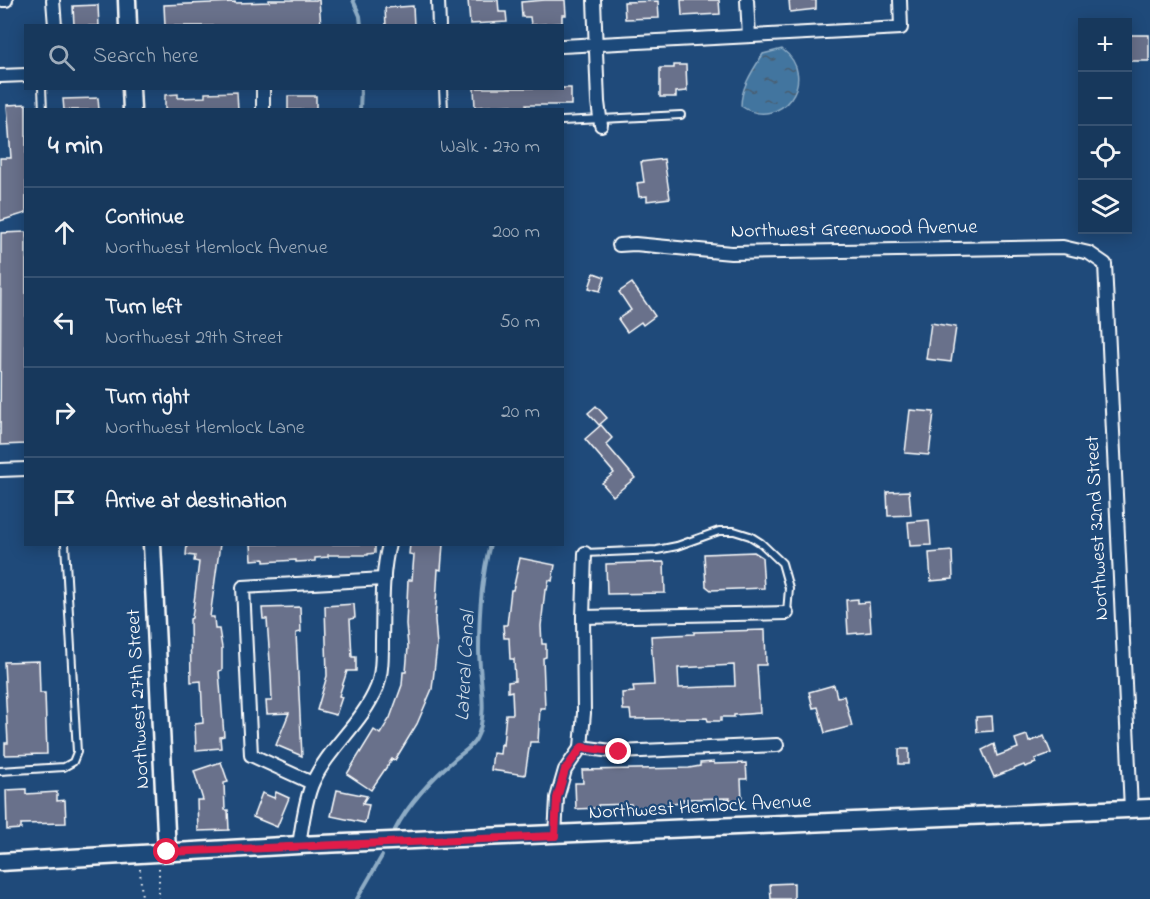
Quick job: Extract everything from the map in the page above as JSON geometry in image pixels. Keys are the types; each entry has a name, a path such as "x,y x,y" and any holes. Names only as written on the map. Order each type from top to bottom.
{"street":[{"path":"0,0 6,0"},
{"path":"53,0 55,24"},
{"path":"127,0 128,24"},
{"path":"438,0 439,24"},
{"path":"594,0 601,122"},
{"path":"747,0 749,36"},
{"path":"564,46 901,28 900,0"},
{"path":"0,76 24,75"},
{"path":"131,90 132,108"},
{"path":"263,90 263,108"},
{"name":"Northwest Greenwood Avenue","path":"619,245 635,244 731,253 1063,247 1089,253"},
{"name":"Northwest 32nd Street","path":"1089,253 1105,264 1131,809"},
{"path":"0,470 24,469"},
{"name":"Northwest 27th Street","path":"153,546 167,852"},
{"path":"299,846 312,783 338,742 352,730 365,711 378,685 382,658 384,579 389,546"},
{"path":"555,836 557,798 565,770 582,747 585,553"},
{"path":"312,783 251,755 243,587 384,579"},
{"path":"583,617 787,613"},
{"path":"582,747 619,752 777,745"},
{"name":"Northwest Hemlock Avenue","path":"0,862 167,852 1150,808"}],"lane":[{"path":"42,90 43,108"},
{"path":"443,90 444,108"},
{"path":"564,121 601,122 681,115"},
{"path":"585,553 657,550 678,546 719,531 734,531 750,536 761,543 782,563 789,588 787,613"},
{"path":"0,771 64,767 73,762 77,752 65,546"}],"path":[{"path":"159,899 158,870 167,852"},
{"path":"137,899 142,898 139,854"}],"water":[{"path":"782,49 793,61 798,74 791,98 781,107 769,113 756,112 741,106 745,85 763,54"}],"building":[{"path":"269,0 319,0 321,24 165,24 164,5 269,2"},
{"path":"468,0 498,0 499,12 506,12 507,22 470,24"},
{"path":"565,0 566,15 562,15 562,23 531,24 530,17 522,17 521,2"},
{"path":"681,0 719,0 720,14 682,16"},
{"path":"789,0 816,0 816,9 790,12"},
{"path":"658,1 659,18 625,19 624,2"},
{"path":"98,5 99,24 74,24 73,6"},
{"path":"413,6 414,24 386,24 385,8"},
{"path":"1132,35 1149,35 1149,61 1132,61"},
{"path":"674,65 686,65 687,91 676,92 676,97 660,97 660,68 674,68"},
{"path":"564,88 571,88 571,105 526,105 526,108 512,108 512,105 475,107 474,90 564,90"},
{"path":"237,92 238,108 165,108 165,95 178,94 178,98 205,97 205,93"},
{"path":"288,96 316,96 316,108 288,108"},
{"path":"98,98 99,108 64,108 63,99"},
{"path":"26,104 24,108 24,214 0,221 0,158 11,158 7,105"},
{"path":"664,159 670,198 647,201 647,196 639,197 637,183 644,182 641,162"},
{"path":"24,232 24,444 0,445 1,233"},
{"path":"594,273 605,277 600,291 589,288"},
{"path":"632,283 655,316 643,325 641,322 627,332 618,319 631,310 619,292"},
{"path":"931,323 956,327 951,362 926,359"},
{"path":"596,406 607,418 599,425 588,413"},
{"path":"910,410 934,412 929,455 905,453"},
{"path":"601,425 612,438 606,444 635,478 613,496 602,483 614,473 585,439"},
{"path":"909,491 911,515 888,516 887,492"},
{"path":"929,520 931,545 910,546 908,522"},
{"path":"187,546 220,546 210,617 214,617 215,629 219,629 222,648 222,670 219,671 224,736 220,737 221,748 196,750 195,724 203,723 201,681 191,682 190,619 192,618 199,562 194,561 195,556 186,555"},
{"path":"251,546 375,546 375,553 368,555 328,555 328,557 315,558 315,561 296,562 296,560 264,562 264,559 252,560"},
{"path":"410,546 443,546 441,570 438,569 435,620 437,646 432,689 417,724 395,760 392,759 371,790 347,774 374,730 380,734 390,718 402,685 403,672 406,672 408,580 412,580 414,555 409,554"},
{"path":"952,551 953,579 931,581 929,553"},
{"path":"754,552 762,557 764,588 711,590 706,586 704,554"},
{"path":"520,558 555,565 552,581 549,580 547,590 545,590 541,626 542,644 546,644 546,657 543,658 545,708 540,708 538,742 530,742 525,775 491,770 493,753 500,754 501,744 503,745 506,714 513,714 512,691 508,692 508,682 515,681 514,659 510,659 509,638 504,638 503,625 507,625 511,590 513,590"},
{"path":"664,562 665,593 607,594 606,564"},
{"path":"858,599 858,603 869,602 871,632 848,634 846,600"},
{"path":"354,604 355,618 350,619 352,657 356,657 356,671 347,671 336,715 317,710 327,676 325,606"},
{"path":"300,607 301,632 296,633 302,756 276,745 289,713 267,714 266,701 272,701 271,676 267,619 263,619 262,608"},
{"path":"765,630 766,665 757,665 760,713 721,717 721,721 708,721 707,718 631,719 630,710 623,710 622,693 634,692 633,686 654,685 651,636 694,634 694,632","holes":["734,665 735,686 679,688 678,668"]},
{"path":"39,661 40,693 45,693 47,754 5,755 5,743 8,743 4,662"},
{"path":"834,685 837,697 844,696 852,726 825,733 818,707 813,708 809,692"},
{"path":"992,716 993,731 977,732 976,717"},
{"path":"1027,735 1029,742 1044,736 1051,753 1035,759 1036,763 1025,767 1024,765 994,777 982,750 994,744 997,756 1018,748 1015,739"},
{"path":"899,749 909,749 909,764 899,764"},
{"path":"221,762 228,782 224,783 225,810 228,810 229,830 198,831 197,800 203,800 194,771"},
{"path":"714,762 714,764 746,763 747,779 741,779 742,800 683,799 683,803 657,805 657,807 631,808 631,804 598,805 598,808 576,809 575,783 583,783 582,770 689,768 700,766 700,763"},
{"path":"26,789 26,794 57,792 57,801 65,800 66,823 21,824 21,829 7,830 6,790"},
{"path":"337,790 367,796 362,804 369,805 365,823 331,816"},
{"path":"276,792 289,798 277,827 253,817 262,793 274,798"},
{"path":"794,883 794,899 771,899 770,884"}],"waterway":[{"name":"Lateral Canal","path":"353,0 361,24"},
{"name":"Lateral Canal","path":"360,108 361,90"},
{"name":"Lateral Canal","path":"395,830 406,811 421,793 471,746 480,730 483,707 479,649 480,623 483,582 490,546"},
{"name":"Lateral Canal","path":"357,899 382,856"}],"route":[{"path":"167,852 555,836 557,798 565,770 582,747 619,752"}]}
